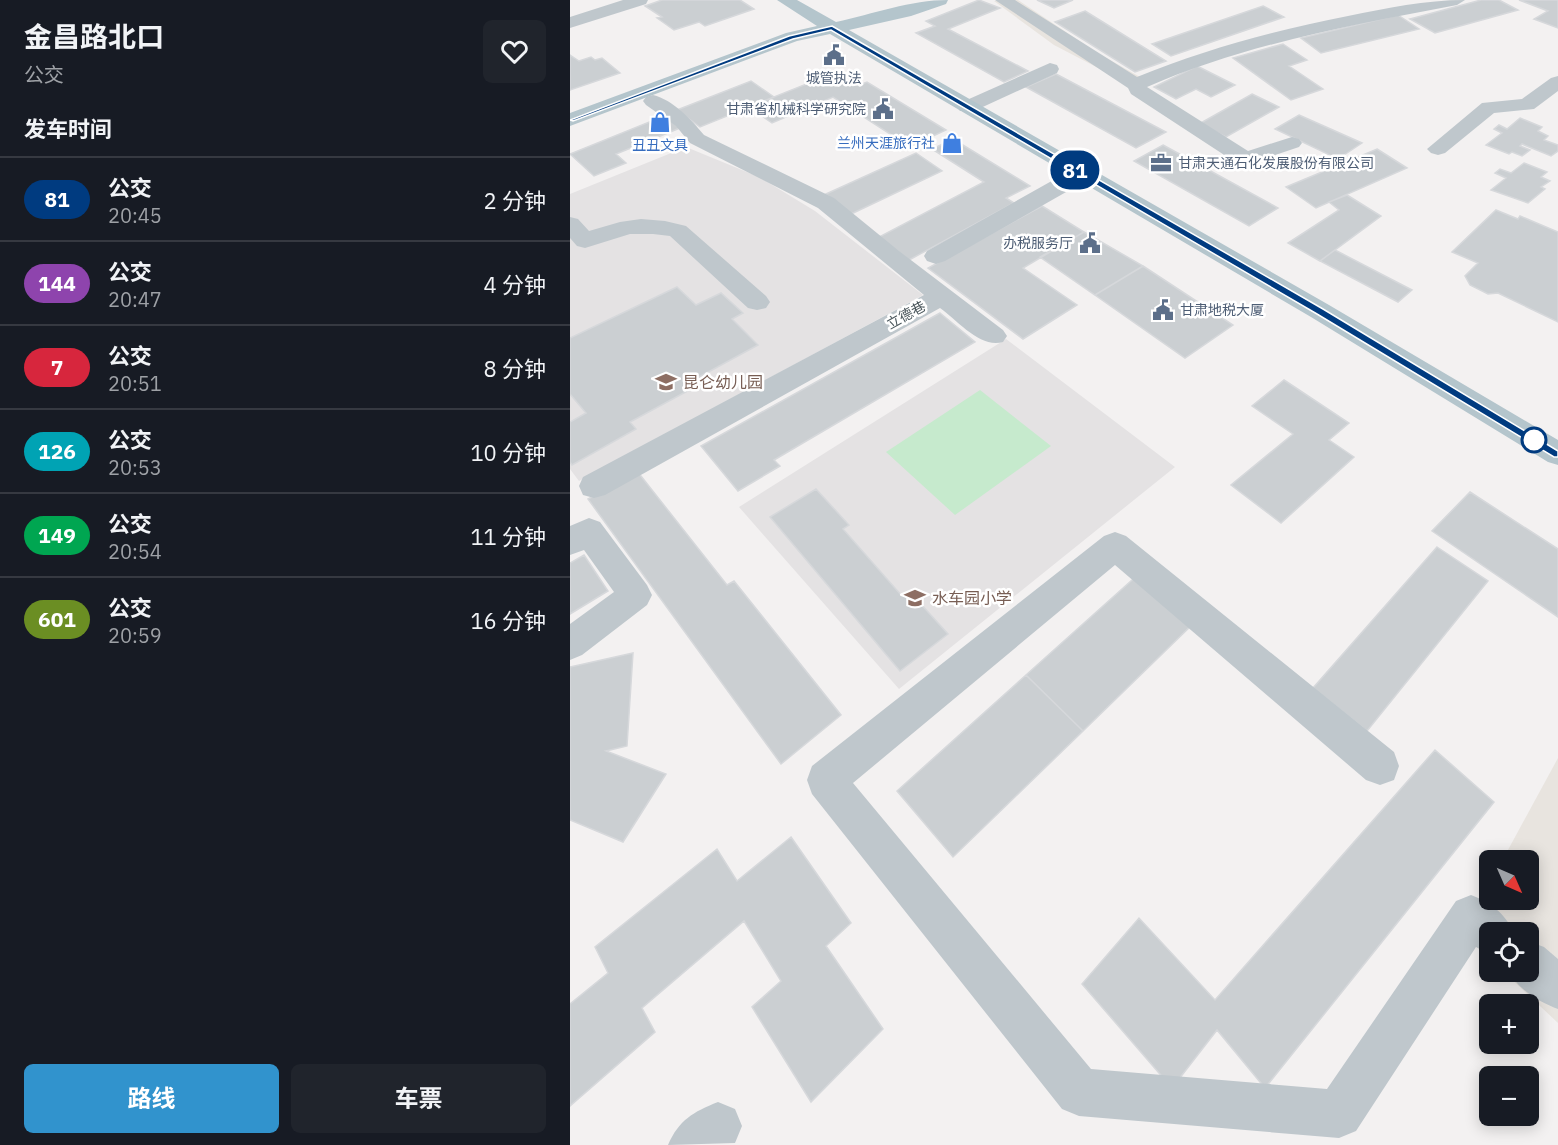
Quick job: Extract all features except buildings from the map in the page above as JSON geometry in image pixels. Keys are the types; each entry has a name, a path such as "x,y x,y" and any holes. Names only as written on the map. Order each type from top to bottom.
{"main road":[{"path":"785,0 1320,311 1558,454"},
{"path":"570,133 771,58 832,28 899,0"},
{"path":"570,120 792,37 905,12 940,0"}],"street":[{"path":"570,22 640,0"},
{"path":"1003,0 1246,159 1292,143"},
{"path":"1136,85 1173,68 1292,33 1457,0"},
{"path":"967,107 1050,69"},
{"path":"1438,148 1489,107 1527,105 1558,82"},
{"name":"立德巷","path":"594,486 942,296 826,203 697,139 684,122 653,101"},
{"path":"936,256 1081,174"},
{"path":"570,224 585,242 620,228 661,227 678,231 758,302"},
{"path":"942,296 994,336"},
{"path":"570,645 635,595 579,537"},
{"path":"1380,766 1115,546 826,780 1078,1092 1339,1114 1471,916 1479,922"},
{"path":"1539,972 1558,987"}],"shaded area":[{"path":"1018,0 1096,52 1140,77 1125,82 1054,45 994,1"},
{"name":"昆仑幼儿园","path":"686,147 759,177 815,211 923,295 579,481 570,469 570,194"},
{"name":"水车园小学","path":"1006,339 1175,467 899,689 739,507"},
{"path":"1558,758 1558,1023 1539,1005 1539,994 1527,994 1515,982 1539,982 1539,922 1479,922 1479,949 1462,933 1479,902 1479,910 1539,910 1539,850 1508,850"}],"green space":[{"path":"980,390 1051,446 955,515 886,452"}],"bus line":[{"name":"81","path":"570,120 792,37 832,28 1320,311 1558,454"}],"place":[{"name":"城管执法","path":"834,55"},
{"name":"甘肃省机械科学研究院","path":"883,109"},
{"name":"丑丑文具","path":"660,122"},
{"name":"兰州天涯旅行社","path":"952,143"},
{"name":"甘肃天通石化发展股份有限公司","path":"1161,163"},
{"name":"办税服务厅","path":"1090,243"},
{"name":"甘肃地税大厦","path":"1163,310"},
{"name":"昆仑幼儿园","path":"666,382"},
{"name":"水车园小学","path":"915,598"}]}
